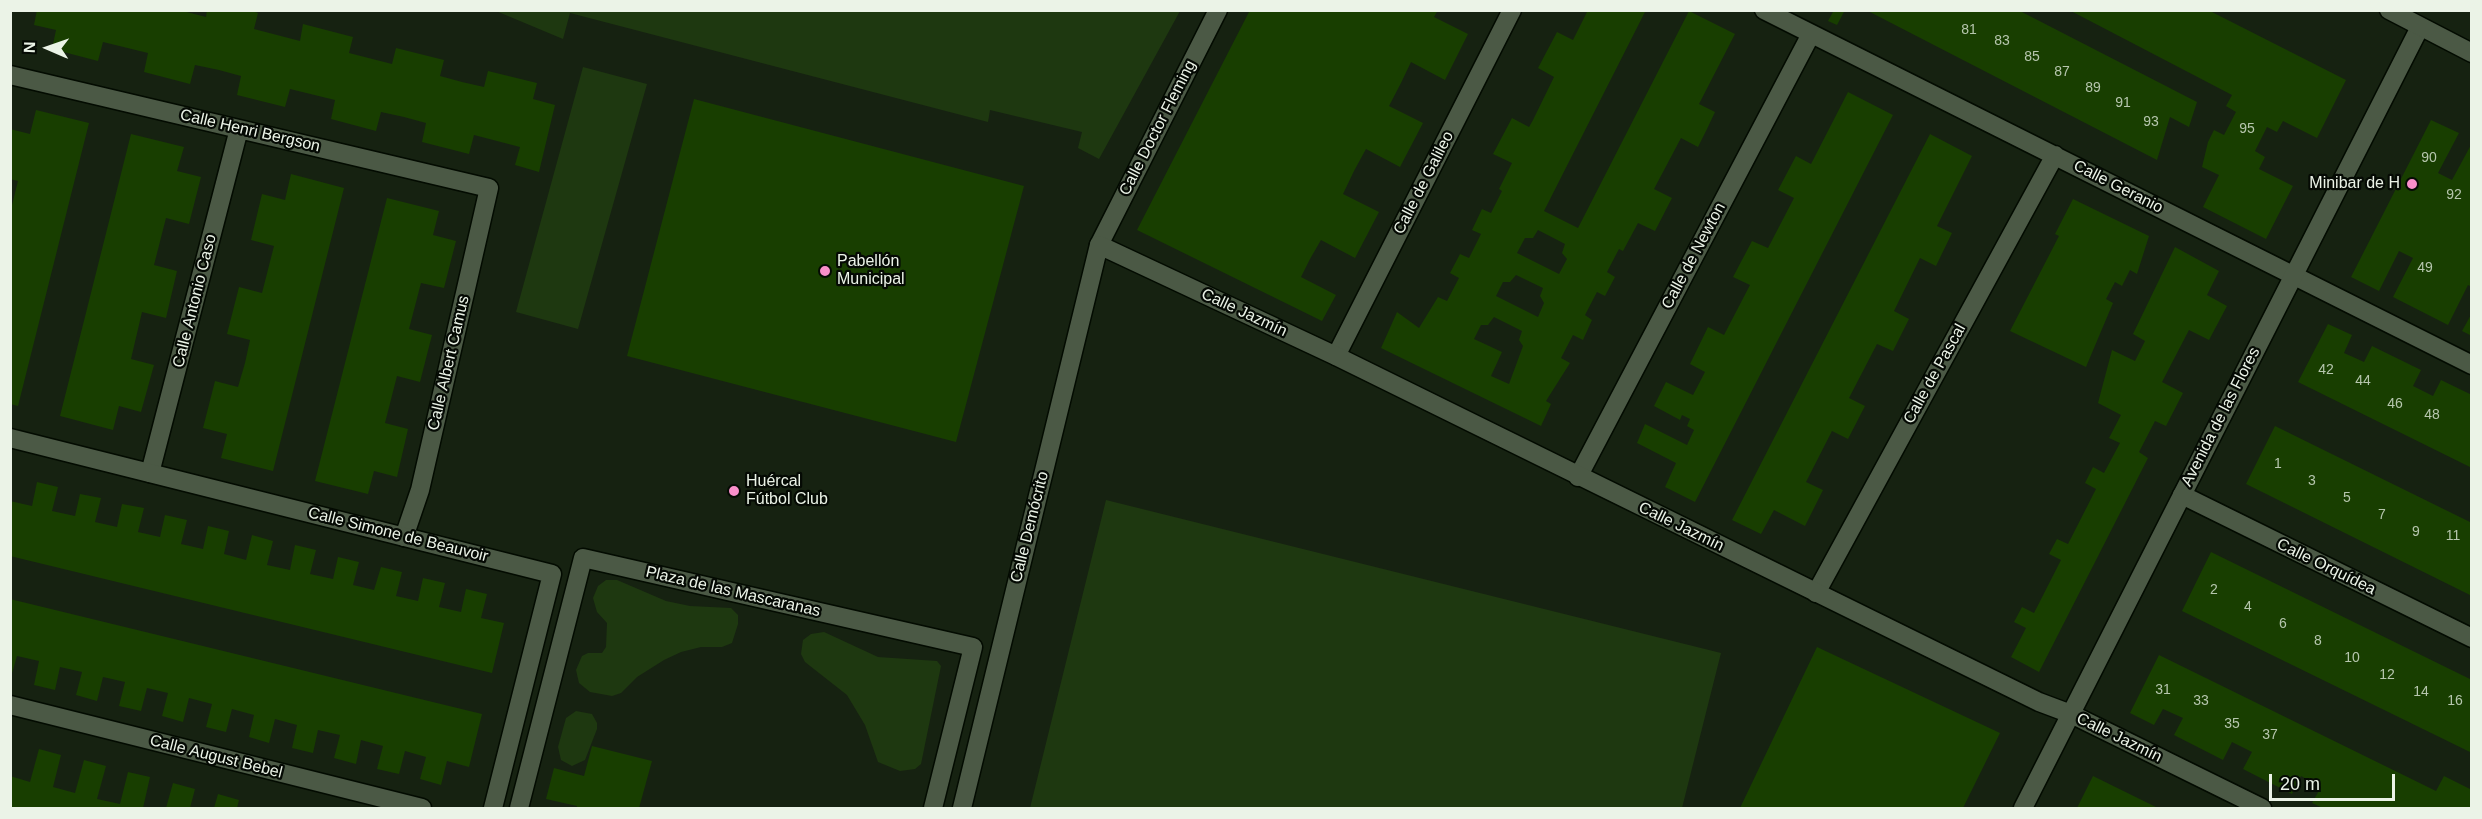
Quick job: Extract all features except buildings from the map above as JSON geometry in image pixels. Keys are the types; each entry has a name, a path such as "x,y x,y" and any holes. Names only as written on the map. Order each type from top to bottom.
{"street":[{"name":"Calle Doctor Fleming","path":"1099,245 1218,10"},
{"name":"Calle de Galileo","path":"1336,356 1512,10"},
{"name":"Calle Geranio","path":"1764,10 1810,36 2055,155 2272,263 2292,277 2472,365"},
{"path":"2389,10 2472,53"},
{"name":"Avenida de las Flores","path":"2023,808 2420,27"},
{"name":"Calle de Newton","path":"1578,477 1810,36"},
{"name":"Calle Henri Bergson","path":"10,75 489,188"},
{"name":"Calle Antonio Caso","path":"150,473 239,129"},
{"name":"Calle de Pascal","path":"1816,593 2055,155"},
{"name":"Calle Albert Camus","path":"404,537 420,490 489,188"},
{"name":"Calle Jazmín","path":"1099,245 1336,356 1578,477 2262,808"},
{"name":"Calle Demócrito","path":"962,808 1099,245"},
{"name":"Calle Simone de Beauvoir","path":"10,438 552,574 493,808"},
{"name":"Calle Orquídea","path":"2181,495 2472,638"},
{"name":"Plaza de las Mascaranas","path":"519,808 583,558 974,647 933,808"},
{"name":"Calle August Bebel","path":"10,705 422,808"}],"green space":[{"path":"496,11 1180,11 1099,159 1078,148 1082,132 990,110 988,122 570,13 563,39"},
{"path":"583,67 647,84 578,329 516,312"},
{"path":"1106,500 1721,653 1682,808 1030,808"},
{"path":"606,580 617,580 666,601 690,606 731,608 738,615 738,624 732,643 722,647 701,647 681,652 637,677 621,693 612,696 590,692 579,683 576,670 582,656 588,653 602,653 606,647 607,623 597,612 593,598 598,586"},
{"path":"824,632 878,657 937,661 941,666 921,764 915,769 900,771 878,762 865,725 847,695 805,662 801,654 803,640 811,634"},
{"path":"576,711 592,714 597,723 597,729 585,760 572,766 561,760 558,747 566,718"}],"place":[{"name":"Minibar de H","path":"2412,184"},
{"name":"Pabellón Municipal","path":"825,271"},
{"name":"Huércal Fútbol Club","path":"734,491"}]}
